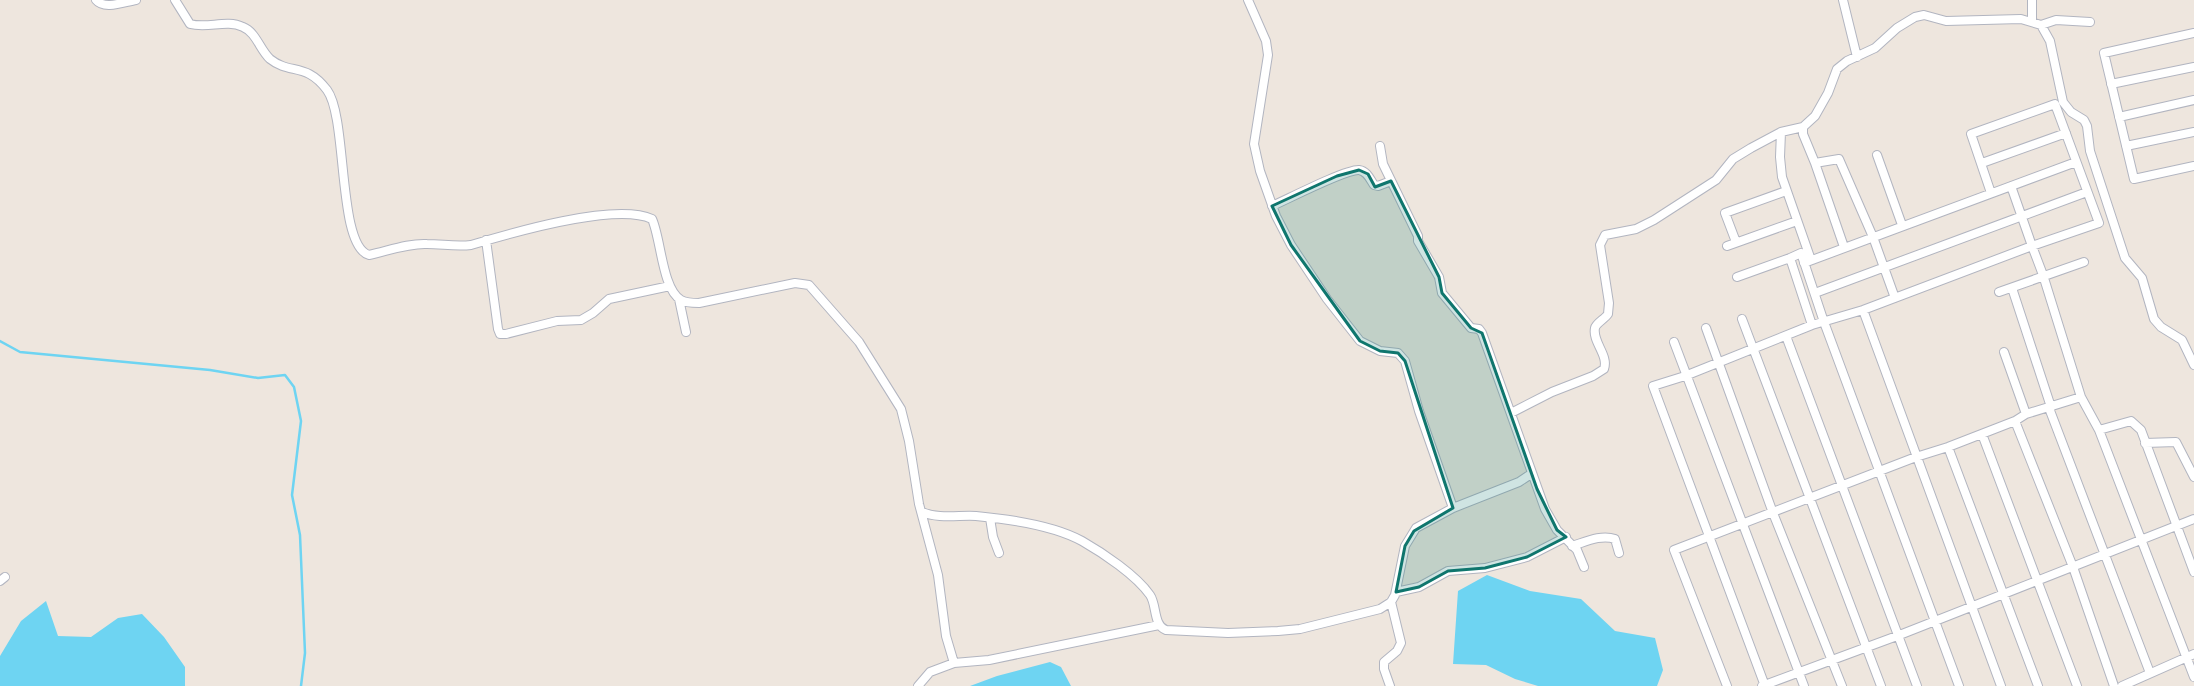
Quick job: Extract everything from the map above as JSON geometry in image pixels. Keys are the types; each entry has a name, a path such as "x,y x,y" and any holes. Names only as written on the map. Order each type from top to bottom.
{"street":[{"path":"96,0 100,4 105,5 136,0"},
{"path":"175,0 190,24 199,26 232,24 244,27 270,59 283,66 303,70 312,74 328,91 334,108 348,208 356,245 360,250 369,255 410,245 427,244 456,246 602,214 644,215 652,219 655,225 670,286 679,299 686,332"},
{"path":"1248,0 1266,41 1268,55 1254,144 1260,171 1272,206 1291,245 1327,299 1360,341 1380,351 1398,353 1402,357 1453,508"},
{"path":"1843,0 1857,56"},
{"path":"2032,0 2032,20"},
{"path":"1511,413 1519,407 1593,376 1604,369 1604,360 1595,331 1596,325 1608,314 1609,303 1600,244 1605,235 1636,229 1654,220 1716,180 1733,160 1781,132 1803,127 1815,116 1828,93 1837,69 1857,56 1875,48 1897,28 1920,15 1946,21 2032,20 2041,25 2050,41 2063,102 2071,112 2084,120 2087,126 2090,151 2125,258 2142,278 2154,319 2161,327 2182,340 2194,365"},
{"path":"2041,25 2056,20 2090,22"},
{"path":"2194,33 2104,53 2134,179 2194,166"},
{"path":"2111,84 2194,67"},
{"path":"2119,117 2194,100"},
{"path":"1991,193 1971,134 2055,104 2099,223 2032,246 1863,310 1812,325 1685,376 1653,386 1764,686 1936,621 2106,554 2142,538 2194,519"},
{"path":"1803,127 1803,134 1815,163 1844,248"},
{"path":"1781,132 1780,157 1782,177 1798,221 1815,293 1824,322 1959,686"},
{"path":"2126,146 2194,132"},
{"path":"1982,163 2066,133"},
{"path":"1380,146 1383,164 1418,236 1418,241 1439,277 1442,293 1471,328 1482,333 1531,474 1545,509 1557,530 1566,537 1572,546 1578,550 1584,566"},
{"path":"1877,155 1902,225"},
{"path":"1815,163 1839,159 1873,237 1895,298"},
{"path":"1807,261 2076,162"},
{"path":"1272,206 1337,176 1359,170 1368,174 1374,185 1378,186 1391,182"},
{"path":"2011,186 2043,275 2081,397 2099,430 2190,656 2194,677"},
{"path":"1736,242 1726,213 1786,191"},
{"path":"1815,293 2087,192"},
{"path":"1727,246 1798,221"},
{"path":"486,240 498,329 500,334 506,334 557,321 581,320 593,313 609,299 670,286"},
{"path":"1737,277 1801,254 1807,261"},
{"path":"1790,258 1812,325"},
{"path":"1999,292 2043,275 2084,262"},
{"path":"679,299 687,303 699,303 795,282 809,285 859,342 902,409 922,512 938,575 946,636 954,663"},
{"path":"2012,288 2050,407 2150,673"},
{"path":"1863,310 2001,686"},
{"path":"1742,319 1881,686"},
{"path":"1706,328 1773,513 1842,686"},
{"path":"1786,336 1897,636 1917,686"},
{"path":"1674,342 1685,376 1804,686"},
{"path":"2004,352 2026,414"},
{"path":"1727,686 1674,550 1773,513 1880,470 1948,447 2016,421 2026,414 2081,397"},
{"path":"2016,421 2072,567 2114,686"},
{"path":"2099,430 2131,421 2141,430 2194,572"},
{"path":"1982,434 2077,686"},
{"path":"2145,443 2176,442 2194,477"},
{"path":"1948,447 2038,686"},
{"path":"922,512 930,515 990,518 1056,530 1081,541 1112,561 1150,595 1159,625 1166,630 1278,631 1300,629 1380,609 1391,602 1396,592 1406,546 1414,531 1425,522 1453,508 1509,486 1531,474"},
{"path":"990,518 993,537 999,552"},
{"path":"1396,592 1419,587 1435,576 1448,571 1485,568 1527,557 1566,537"},
{"path":"1572,546 1603,537 1610,537 1615,539 1619,553"},
{"path":"1390,686 1384,662 1398,651 1402,643 1391,602"},
{"path":"918,686 930,672 954,663 997,658 1159,625"},
{"path":"2122,686 2190,656"}],"highlighted area":[{"path":"1359,170 1368,174 1375,187 1391,181 1439,277 1442,293 1471,328 1482,333 1537,489 1557,530 1566,537 1527,557 1485,568 1448,571 1419,587 1396,592 1405,546 1414,531 1453,508 1405,361 1398,353 1380,351 1360,341 1291,245 1272,206 1337,176"}],"water":[{"path":"1487,575 1530,591 1581,599 1615,631 1655,638 1663,670 1657,686 1538,686 1515,679 1486,665 1453,664 1458,591"},
{"path":"46,601 58,636 91,637 118,618 142,614 164,637 185,667 185,686 0,686 0,656 21,621"},
{"path":"1050,662 1061,667 1071,686 970,686 997,676"}],"waterway":[{"path":"0,341 20,352 210,370 258,378 285,375 294,387 301,421 292,495 300,535 305,653 301,686"}]}
